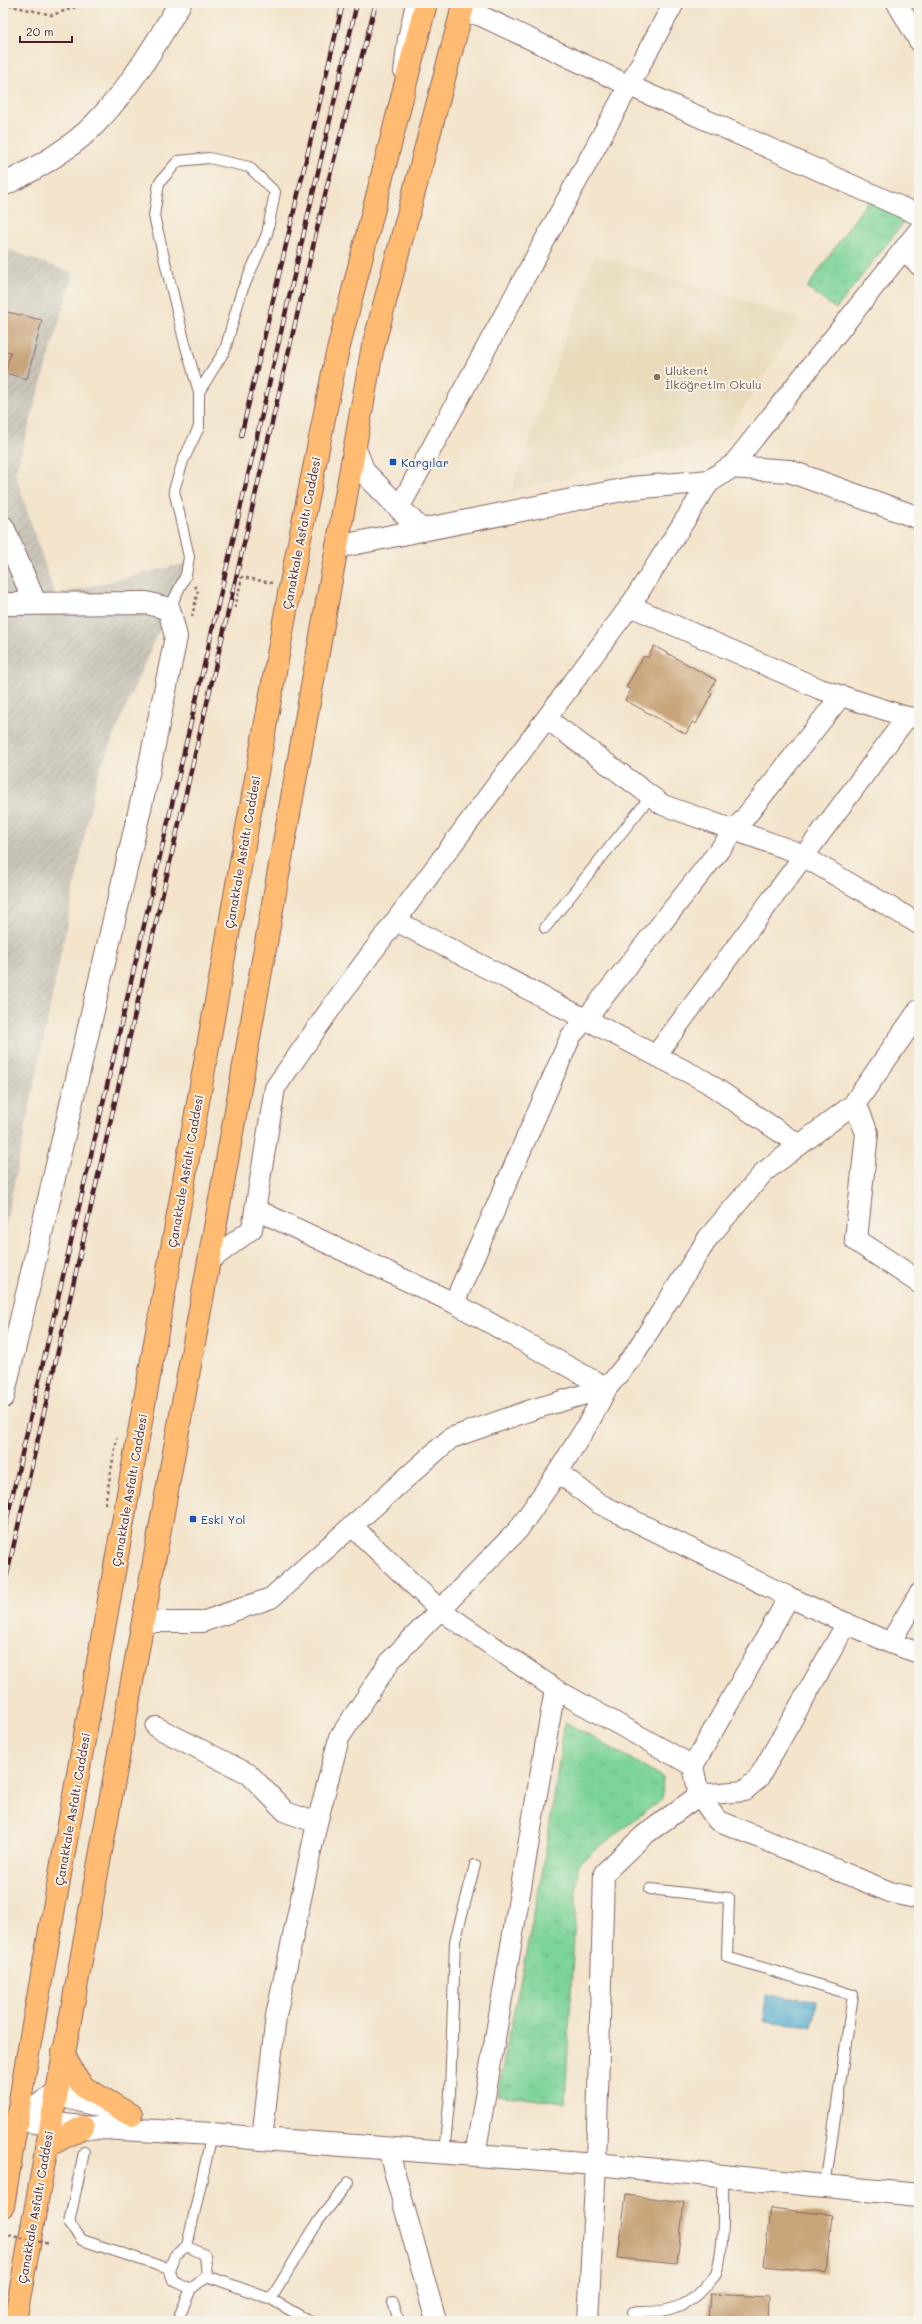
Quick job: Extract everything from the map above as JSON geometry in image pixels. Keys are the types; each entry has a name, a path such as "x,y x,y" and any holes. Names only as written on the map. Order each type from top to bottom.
{"highway":[{"name":"Çanakkale Asfaltı Caddesi","path":"3,2206 17,2120 290,588 336,358 426,3"},
{"name":"Çanakkale Asfaltı Caddesi","path":"15,2321 55,2094 209,1261 372,351 462,8"},
{"path":"63,2051 74,2075 85,2088 131,2115"},
{"path":"46,2147 83,2127"}],"street":[{"path":"3,185 23,175 54,155 93,125 152,52 180,3"},
{"path":"399,508 674,3"},
{"path":"897,3 919,41"},
{"path":"462,8 480,15 630,86 919,215"},
{"path":"209,1261 252,1229 275,1088 338,998 630,606 710,480 731,467 919,230"},
{"path":"904,250 919,265"},
{"path":"355,449 364,472 420,530"},
{"path":"731,467 789,471 919,518"},
{"path":"337,547 632,488 710,480"},
{"path":"3,527 35,603"},
{"path":"3,604 147,603 169,609 176,637 148,774 3,1397"},
{"path":"630,606 820,689 913,717 803,856 656,1055"},
{"path":"454,1303 571,1036 841,696"},
{"path":"547,719 663,805 803,856 919,924"},
{"path":"396,921 705,1081 799,1145"},
{"path":"262,2139 276,2016 317,1823 339,1738 391,1660 439,1609 518,1530 558,1472 588,1424 607,1388 633,1356 708,1238 764,1172 855,1103 919,1012"},
{"path":"855,1103 867,1133 856,1240 919,1282"},
{"path":"255,1209 454,1303 607,1388"},
{"path":"142,1622 202,1622 271,1598 450,1438 534,1409 607,1388"},
{"path":"558,1472 598,1503 789,1597 890,1643 919,1653"},
{"path":"352,1526 439,1609 554,1690 693,1766"},
{"path":"890,1643 919,1594"},
{"path":"789,1597 693,1766 699,1795 717,1820 890,1892 919,1899"},
{"path":"588,2321 596,2164 604,1873 643,1836 699,1795 744,1791 758,1779 847,1623"},
{"path":"475,2155 554,1690"},
{"path":"156,1728 249,1774 286,1812 317,1823"},
{"path":"17,2120 55,2094 131,2115 212,2134"},
{"path":"17,2120 50,2122 83,2127 212,2134 388,2149 596,2164 919,2195"},
{"path":"388,2149 436,2321"}],"lane":[{"path":"391,141 403,38 412,3"},
{"path":"169,609 186,575 189,557 174,490 183,461 199,427 199,392 184,340 154,216 159,184 178,161 209,158 249,167 275,192 267,234 241,293 225,350 199,392"},
{"path":"545,928 651,796"},
{"path":"444,2153 450,2094 456,1941 475,1865"},
{"path":"650,1889 729,1898 727,1957 853,1995 825,2186"},
{"path":"191,2289 173,2280 169,2269 175,2255 187,2246 212,2134"},
{"path":"84,2152 69,2223 82,2240 169,2269"},
{"path":"632,2312 652,2312 679,2308 697,2297 716,2274 721,2244 723,2176"},
{"path":"271,2299 319,2220 349,2182"},
{"path":"187,2246 205,2255 207,2276"},
{"path":"207,2276 271,2299 309,2321"},
{"path":"177,2321 191,2289 207,2276"},
{"path":"393,2302 399,2321"}],"path":[{"path":"3,4 52,14 88,3"},
{"path":"235,608 242,577 279,584"},
{"path":"191,621 198,590"},
{"path":"3,2234 50,2244"}],"shaded area":[{"path":"3,248 73,273 15,474 55,595 187,563 97,776 3,1238"},
{"name":"Ulukent İlköğretim Okulu","path":"595,255 800,318 726,437 511,491"}],"green space":[{"path":"868,200 907,218 836,309 807,288"},
{"path":"565,1722 663,1777 662,1799 578,1863 565,2103 497,2095 543,1869"}],"water":[{"path":"766,1995 816,2001 813,2026 763,2021"}],"building":[{"path":"3,311 42,320 27,379 5,373 11,352 3,350"},
{"path":"654,646 716,680 709,692 712,694 696,724 692,722 686,734 625,700 631,690 626,687 644,656 648,658"},
{"path":"626,2195 684,2202 677,2264 618,2258"},
{"path":"770,2208 832,2215 826,2273 764,2266"},
{"path":"710,2294 768,2297 767,2321 708,2321"}],"railway":[{"path":"241,436 343,3"},
{"path":"3,1536 357,3"},
{"path":"3,1592 150,948 328,182 376,3"}],"place":[{"name":"Ulukent İlköğretim Okulu","path":"657,377"},
{"name":"Kargılar","path":"393,462"},
{"name":"Eski Yol","path":"193,1519"}]}
